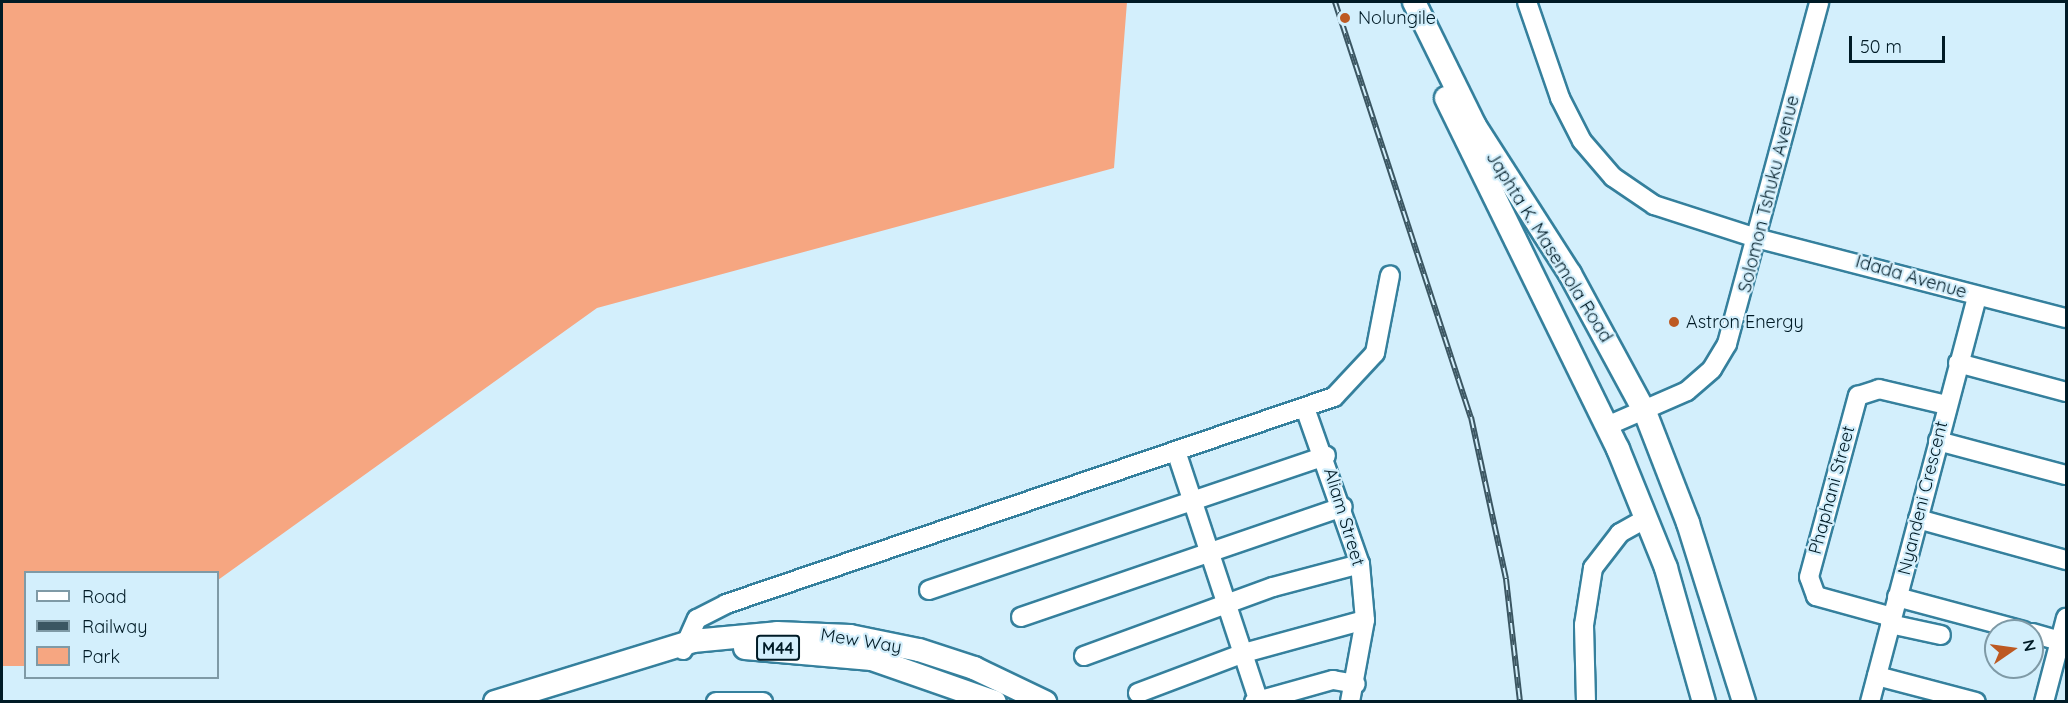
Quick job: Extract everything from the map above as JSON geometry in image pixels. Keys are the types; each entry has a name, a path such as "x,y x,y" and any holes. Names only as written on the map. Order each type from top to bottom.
{"main road":[{"name":"Japhta K. Masemola Road","path":"1414,2 1475,126 1570,274 1645,412 1736,700"},
{"name":"Japhta K. Masemola Road","path":"1414,2 1465,143 1607,426 1647,518 1704,702"},
{"name":"Mew Way","path":"495,702 679,648 777,633 870,640 964,665 1045,702"},
{"name":"Mew Way","path":"679,648 833,652 933,676 995,702"}],"street":[{"name":"Idada Avenue","path":"1527,2 1564,106 1595,159 1654,205 1756,238 2067,318"},
{"name":"Solomon Tshuku Avenue","path":"1607,426 1645,412 1701,382 1721,357 1733,331 1819,2"},
{"path":"679,648 697,619 726,604 1305,408 1340,393 1370,363 1390,275"},
{"name":"Nyandeni Crescent","path":"1870,702 1946,405 1977,296"},
{"path":"1959,363 2067,392"},
{"name":"Phaphani Street","path":"1891,620 1816,596 1809,578 1858,396 1879,388 1946,405"},
{"name":"Aliam Street","path":"1305,408 1326,456 1360,564 1365,620 1356,684 1350,702"},
{"path":"1938,441 2067,475"},
{"path":"1176,451 1244,653 1257,701 1333,680 1356,684"},
{"path":"929,590 1326,456"},
{"path":"1021,617 1343,507"},
{"path":"1586,702 1584,625 1591,574 1613,539 1647,518"},
{"path":"1918,519 2067,560"},
{"path":"1084,656 1227,604 1360,564"},
{"path":"1897,597 1984,620"},
{"path":"2044,702 2067,618"},
{"path":"1138,693 1244,653 1365,620"},
{"path":"1891,620 1941,635"},
{"path":"2044,636 2060,641"},
{"path":"1877,676 1976,702"},
{"path":"716,702 764,702"}],"green space":[{"path":"2,2 1127,2 1114,168 597,308 219,579 219,571 24,571 24,666 2,666"}],"railway":[{"path":"1335,2 1471,417 1506,579 1520,702"}],"place":[{"name":"Nolungile","path":"1345,18"},
{"name":"Astron Energy","path":"1674,322"}]}
